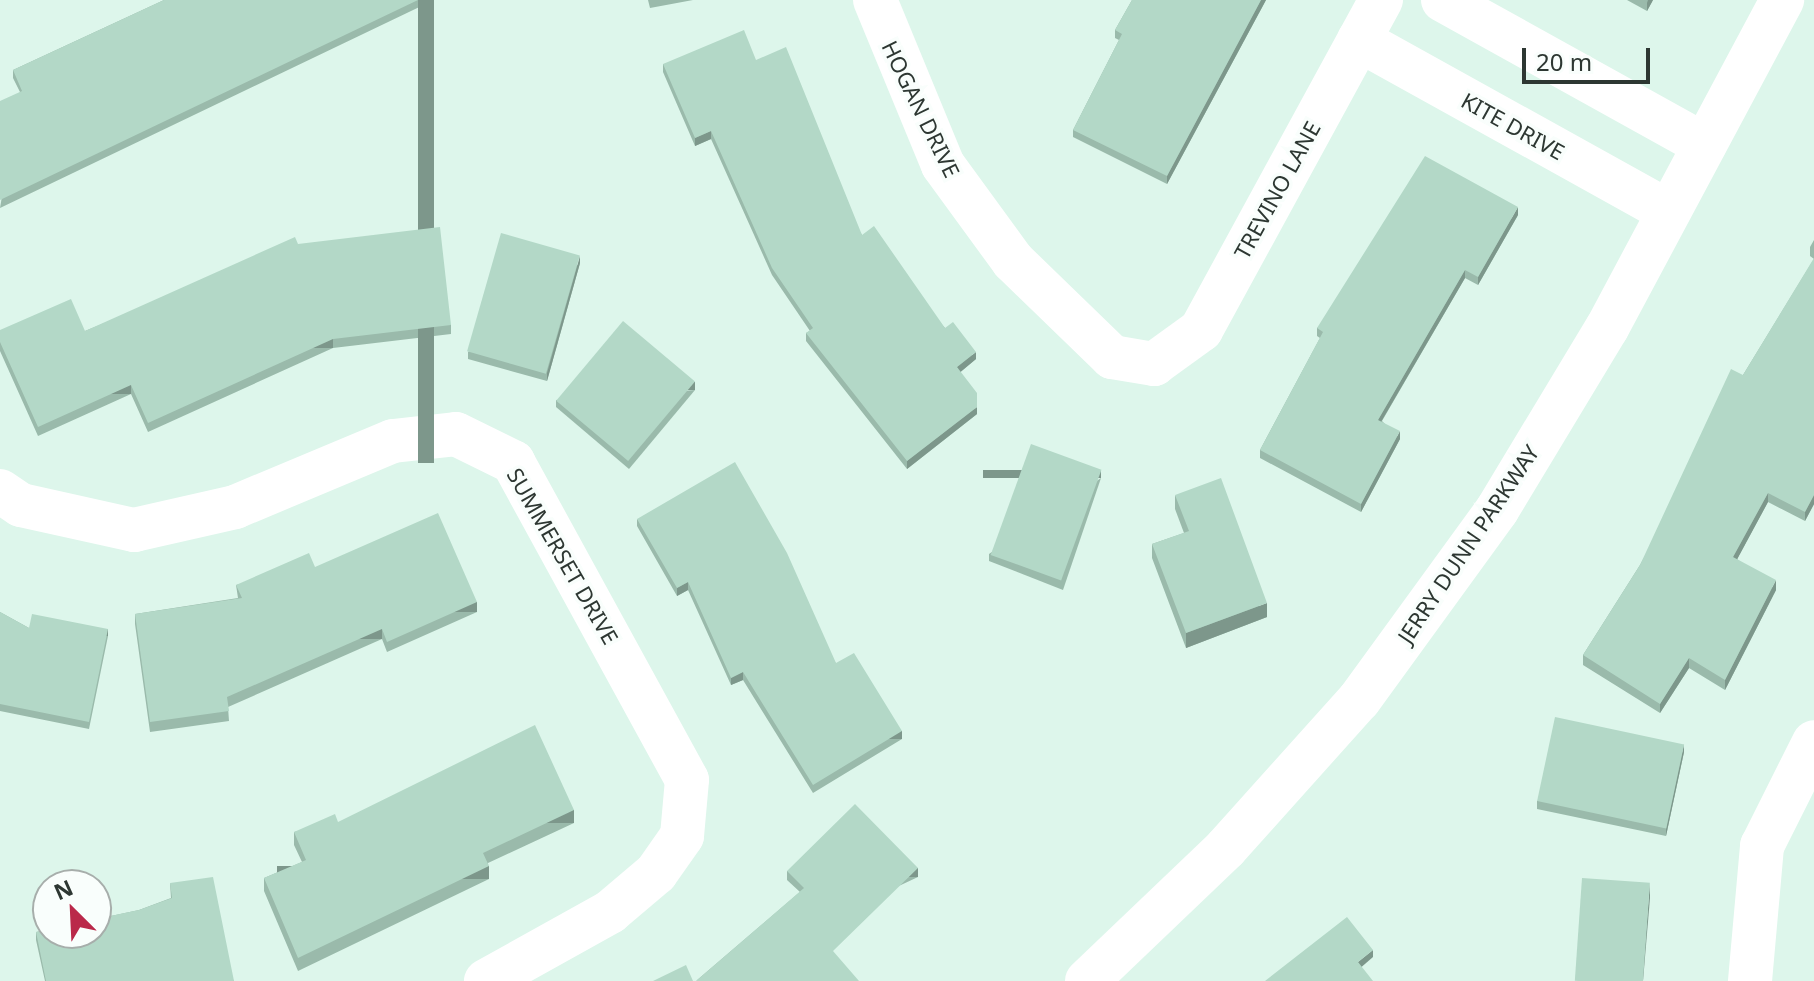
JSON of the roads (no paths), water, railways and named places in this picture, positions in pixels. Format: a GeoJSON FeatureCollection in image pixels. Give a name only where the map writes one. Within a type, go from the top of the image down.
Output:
{"type":"FeatureCollection","features":[{"type":"Feature","properties":{"kind":"street","name":"HOGAN DRIVE"},"geometry":{"type":"LineString","coordinates":[[875,0],[943,165],[1013,261],[1112,357],[1154,364]]}},
{"type":"Feature","properties":{"kind":"street","name":"TREVINO LANE"},"geometry":{"type":"LineString","coordinates":[[1154,364],[1201,330],[1381,0]]}},
{"type":"Feature","properties":{"kind":"street"},"geometry":{"type":"LineString","coordinates":[[1443,0],[1705,145]]}},
{"type":"Feature","properties":{"kind":"street","name":"JERRY DUNN PARKWAY"},"geometry":{"type":"LineString","coordinates":[[1087,981],[1226,848],[1359,700],[1497,510],[1705,145],[1782,0]]}},
{"type":"Feature","properties":{"kind":"street","name":"KITE DRIVE"},"geometry":{"type":"LineString","coordinates":[[1359,40],[1668,211]]}},
{"type":"Feature","properties":{"kind":"street","name":"SUMMERSET DRIVE"},"geometry":{"type":"LineString","coordinates":[[0,491],[21,505],[134,530],[235,507],[393,441],[456,434],[513,462],[687,780],[682,836],[656,873],[610,912],[486,981]]}},
{"type":"Feature","properties":{"kind":"street"},"geometry":{"type":"LineString","coordinates":[[1750,981],[1762,846],[1814,742]]}}]}
